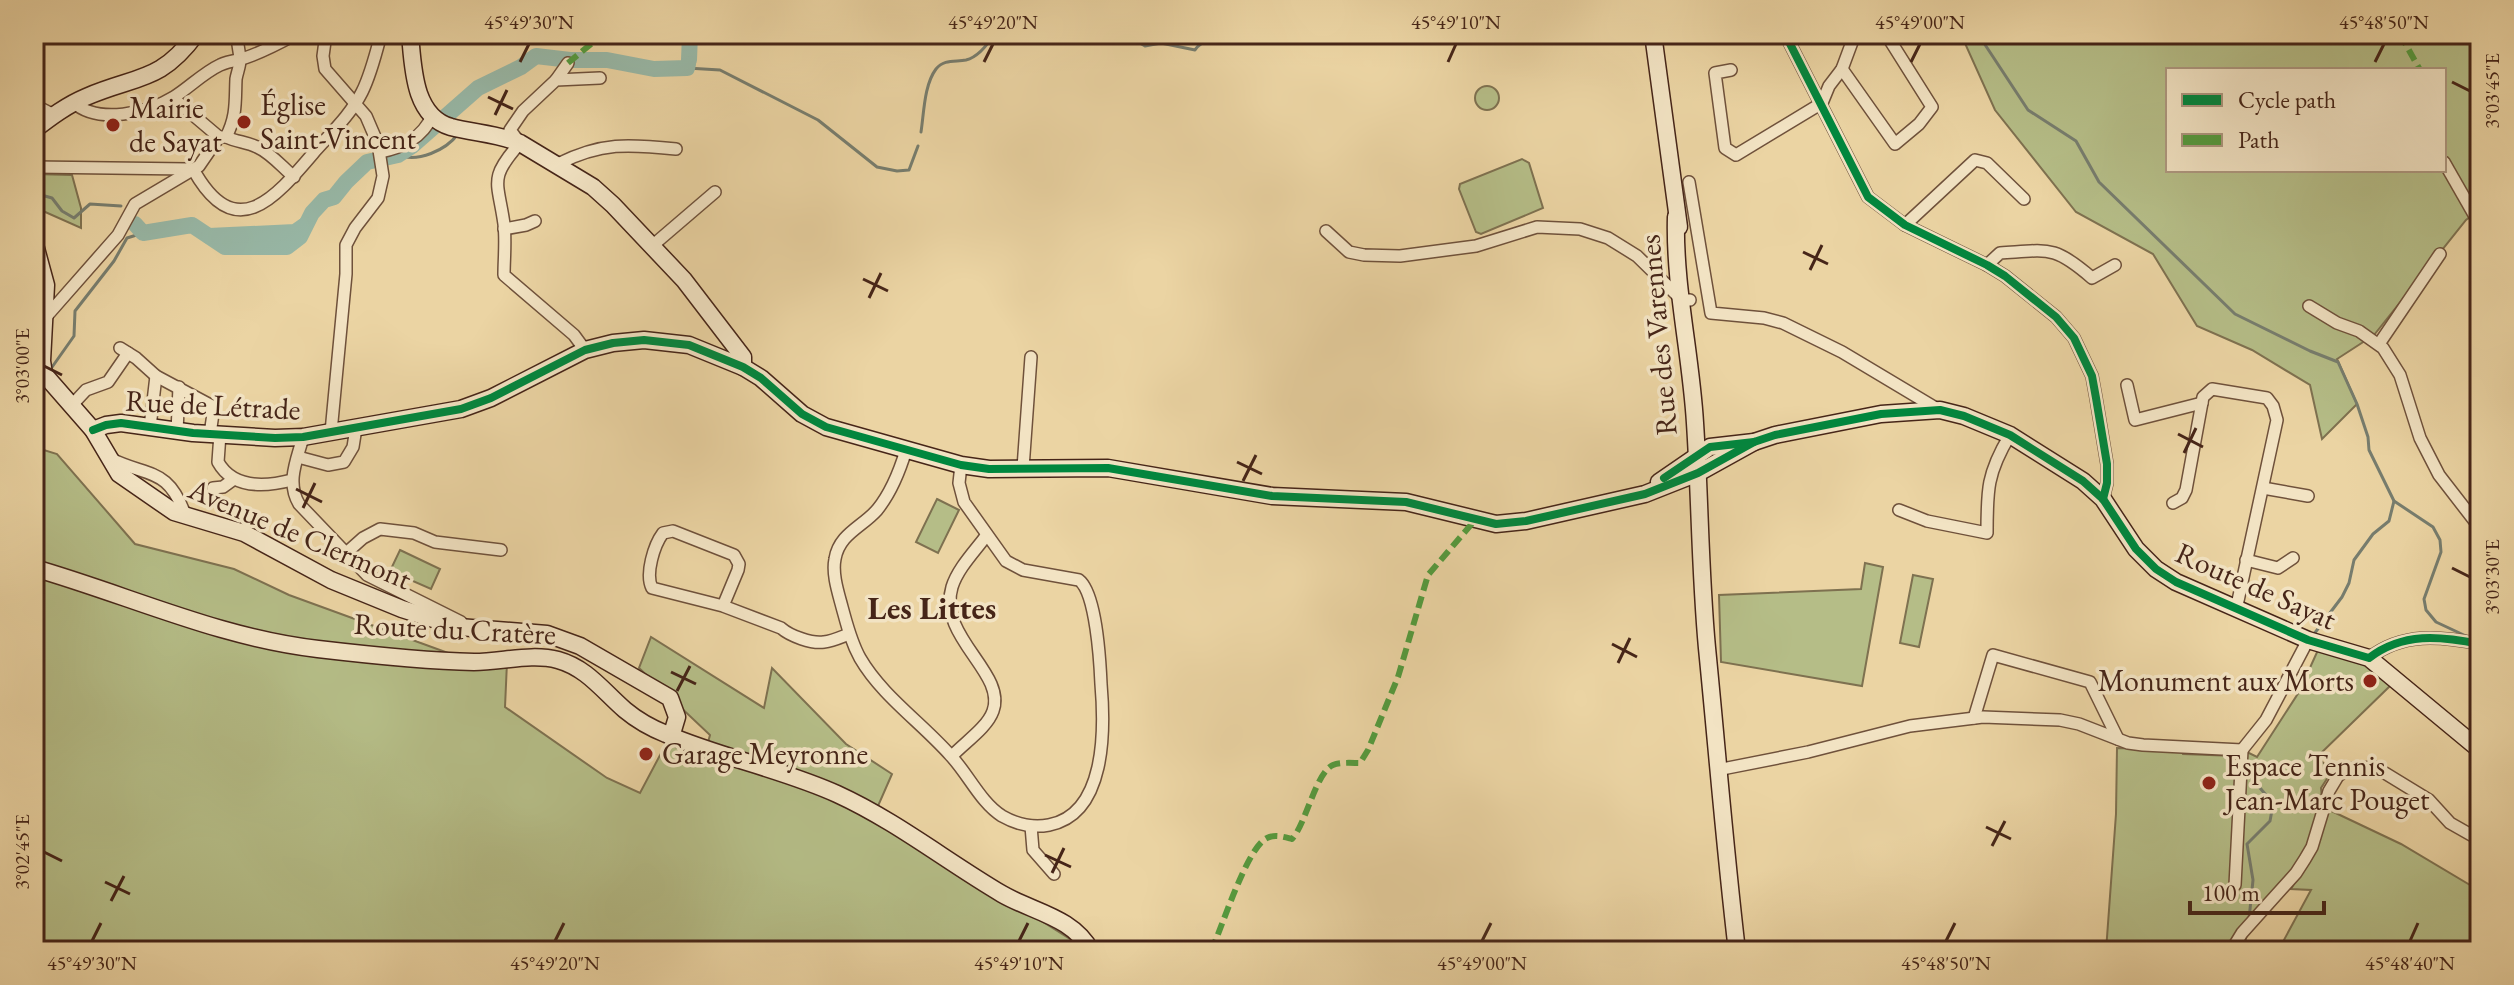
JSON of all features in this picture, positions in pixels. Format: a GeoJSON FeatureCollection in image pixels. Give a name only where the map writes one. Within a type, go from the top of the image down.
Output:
{"type":"FeatureCollection","features":[{"type":"Feature","properties":{"kind":"street"},"geometry":{"type":"LineString","coordinates":[[34,130],[73,102],[157,73],[179,56],[196,34]]}},
{"type":"Feature","properties":{"kind":"street"},"geometry":{"type":"LineString","coordinates":[[42,309],[118,235],[135,204],[199,166],[223,137],[236,114],[236,78],[240,59],[236,48],[238,34]]}},
{"type":"Feature","properties":{"kind":"street"},"geometry":{"type":"LineString","coordinates":[[73,102],[85,111],[116,114],[147,108],[173,98],[218,65],[240,59],[296,34]]}},
{"type":"Feature","properties":{"kind":"street"},"geometry":{"type":"LineString","coordinates":[[326,34],[325,69],[330,78],[356,102],[373,132],[381,157],[382,186],[378,198],[346,245],[344,303],[331,432]]}},
{"type":"Feature","properties":{"kind":"street"},"geometry":{"type":"LineString","coordinates":[[193,169],[213,199],[228,208],[239,211],[262,203],[294,177],[356,102],[365,86],[381,34]]}},
{"type":"Feature","properties":{"kind":"street"},"geometry":{"type":"LineString","coordinates":[[410,34],[414,78],[420,99],[438,119],[493,135],[515,136],[593,187],[698,296],[743,357],[743,367]]}},
{"type":"Feature","properties":{"kind":"street","name":"Rue des Varennes"},"geometry":{"type":"LineString","coordinates":[[1653,34],[1676,217],[1675,241],[1686,300],[1706,528],[1714,580],[1713,688],[1717,770],[1737,951]]}},
{"type":"Feature","properties":{"kind":"street"},"geometry":{"type":"LineString","coordinates":[[1785,34],[1868,197],[1905,225],[1987,265],[2056,317],[2074,338],[2092,376],[2104,448],[2107,483],[2097,493]]}},
{"type":"Feature","properties":{"kind":"street"},"geometry":{"type":"LineString","coordinates":[[1731,70],[1715,73],[1725,148],[1736,155],[1822,103],[1829,86],[1842,69],[1855,34]]}},
{"type":"Feature","properties":{"kind":"street"},"geometry":{"type":"LineString","coordinates":[[1842,69],[1895,144],[1919,124],[1932,107],[1886,34]]}},
{"type":"Feature","properties":{"kind":"street"},"geometry":{"type":"LineString","coordinates":[[568,63],[556,80],[523,111],[506,159],[496,176],[504,229],[504,275],[574,335],[585,350]]}},
{"type":"Feature","properties":{"kind":"street"},"geometry":{"type":"LineString","coordinates":[[556,80],[600,78]]}},
{"type":"Feature","properties":{"kind":"street"},"geometry":{"type":"LineString","coordinates":[[173,98],[223,137],[241,145],[253,144],[265,151],[294,177]]}},
{"type":"Feature","properties":{"kind":"street"},"geometry":{"type":"LineString","coordinates":[[34,105],[54,115]]}},
{"type":"Feature","properties":{"kind":"street"},"geometry":{"type":"LineString","coordinates":[[381,157],[408,143],[438,119]]}},
{"type":"Feature","properties":{"kind":"street"},"geometry":{"type":"LineString","coordinates":[[558,164],[593,149],[615,144],[676,149]]}},
{"type":"Feature","properties":{"kind":"street"},"geometry":{"type":"LineString","coordinates":[[1905,225],[1975,160],[1987,163],[2024,199]]}},
{"type":"Feature","properties":{"kind":"street"},"geometry":{"type":"LineString","coordinates":[[2446,166],[2480,225]]}},
{"type":"Feature","properties":{"kind":"street"},"geometry":{"type":"LineString","coordinates":[[34,167],[193,169]]}},
{"type":"Feature","properties":{"kind":"street"},"geometry":{"type":"LineString","coordinates":[[1689,182],[1711,313],[1783,323],[1821,340],[1940,410]]}},
{"type":"Feature","properties":{"kind":"street"},"geometry":{"type":"LineString","coordinates":[[652,246],[715,192]]}},
{"type":"Feature","properties":{"kind":"street"},"geometry":{"type":"LineString","coordinates":[[504,229],[535,221]]}},
{"type":"Feature","properties":{"kind":"street"},"geometry":{"type":"LineString","coordinates":[[1326,231],[1349,252],[1400,256],[1476,246],[1537,227],[1580,229],[1608,238],[1637,256],[1686,300]]}},
{"type":"Feature","properties":{"kind":"street","name":"Avenue de Clermont"},"geometry":{"type":"LineString","coordinates":[[34,241],[44,270],[45,373],[93,430],[119,474],[167,508],[186,517],[244,533],[354,590],[424,616],[468,628],[547,634],[580,646],[670,698],[677,717],[671,737]]}},
{"type":"Feature","properties":{"kind":"street"},"geometry":{"type":"LineString","coordinates":[[1987,265],[2000,253],[2052,250],[2072,261],[2092,278],[2115,265]]}},
{"type":"Feature","properties":{"kind":"street"},"geometry":{"type":"LineString","coordinates":[[2379,344],[2440,254]]}},
{"type":"Feature","properties":{"kind":"street"},"geometry":{"type":"LineString","coordinates":[[2309,306],[2379,344],[2397,369],[2420,438],[2439,475],[2480,528]]}},
{"type":"Feature","properties":{"kind":"street","name":"Rue de Létrade"},"geometry":{"type":"LineString","coordinates":[[93,430],[114,423],[177,432],[303,437],[474,405],[585,350],[623,341],[665,341],[698,349],[743,367]]}},
{"type":"Feature","properties":{"kind":"street"},"geometry":{"type":"LineString","coordinates":[[72,405],[86,390],[108,382],[124,350],[156,376],[214,407],[218,462],[224,472],[234,479],[255,485],[292,480]]}},
{"type":"Feature","properties":{"kind":"street"},"geometry":{"type":"LineString","coordinates":[[1023,468],[1031,357]]}},
{"type":"Feature","properties":{"kind":"street","name":"Route de Sayat"},"geometry":{"type":"LineString","coordinates":[[743,367],[814,422],[961,465],[989,469],[1096,467],[1282,498],[1406,502],[1496,524],[1526,521],[1637,495],[1702,460],[1754,442],[1847,420],[1940,410],[1964,416],[2010,435],[2097,493],[2130,542],[2156,569],[2197,593],[2236,610],[2308,640],[2369,658],[2480,750]]}},
{"type":"Feature","properties":{"kind":"street"},"geometry":{"type":"LineString","coordinates":[[150,427],[156,376]]}},
{"type":"Feature","properties":{"kind":"street"},"geometry":{"type":"LineString","coordinates":[[2127,385],[2135,420],[2202,403]]}},
{"type":"Feature","properties":{"kind":"street"},"geometry":{"type":"LineString","coordinates":[[177,432],[179,387]]}},
{"type":"Feature","properties":{"kind":"street"},"geometry":{"type":"LineString","coordinates":[[1902,387],[1902,412]]}},
{"type":"Feature","properties":{"kind":"street"},"geometry":{"type":"LineString","coordinates":[[2173,503],[2182,498],[2186,490],[2203,397],[2212,389],[2262,395],[2273,406],[2277,420],[2236,610]]}},
{"type":"Feature","properties":{"kind":"street"},"geometry":{"type":"LineString","coordinates":[[298,457],[328,465],[344,462],[353,447],[356,428]]}},
{"type":"Feature","properties":{"kind":"street"},"geometry":{"type":"LineString","coordinates":[[1899,510],[1927,521],[1987,533],[1987,485],[2010,435]]}},
{"type":"Feature","properties":{"kind":"street"},"geometry":{"type":"LineString","coordinates":[[303,437],[292,480],[293,493],[299,504],[367,575],[460,621],[468,628]]}},
{"type":"Feature","properties":{"kind":"street"},"geometry":{"type":"LineString","coordinates":[[906,450],[901,467],[881,504],[845,536],[836,554],[834,571],[849,634],[873,676],[952,756],[995,811],[1010,821],[1031,826],[1056,823],[1085,802],[1096,777],[1102,687],[1090,600],[1086,586],[1079,580],[1015,568],[1006,561],[964,502],[959,483],[961,465]]}},
{"type":"Feature","properties":{"kind":"street"},"geometry":{"type":"LineString","coordinates":[[213,488],[223,487],[234,479]]}},
{"type":"Feature","properties":{"kind":"street"},"geometry":{"type":"LineString","coordinates":[[2263,488],[2308,496]]}},
{"type":"Feature","properties":{"kind":"street"},"geometry":{"type":"LineString","coordinates":[[345,554],[363,538],[380,529],[414,533],[435,542],[501,550]]}},
{"type":"Feature","properties":{"kind":"street"},"geometry":{"type":"LineString","coordinates":[[723,606],[738,570],[739,564],[734,555],[673,531],[663,533],[648,580],[652,588],[723,606],[818,642],[849,634]]}},
{"type":"Feature","properties":{"kind":"street"},"geometry":{"type":"LineString","coordinates":[[952,756],[989,718],[995,703],[991,683],[956,628],[950,609],[955,581],[986,536]]}},
{"type":"Feature","properties":{"kind":"street"},"geometry":{"type":"LineString","coordinates":[[2246,560],[2278,568],[2293,558]]}},
{"type":"Feature","properties":{"kind":"street","name":"Route du Cratère"},"geometry":{"type":"LineString","coordinates":[[34,568],[223,628],[293,645],[463,662],[554,659],[580,669],[627,711],[671,737],[792,776],[846,799],[900,829],[1004,895],[1066,923],[1081,935],[1091,951]]}},
{"type":"Feature","properties":{"kind":"street"},"geometry":{"type":"LineString","coordinates":[[2369,658],[2407,639],[2436,637],[2475,643]]}},
{"type":"Feature","properties":{"kind":"street"},"geometry":{"type":"LineString","coordinates":[[2235,885],[2242,750],[2266,720],[2308,640]]}},
{"type":"Feature","properties":{"kind":"street"},"geometry":{"type":"LineString","coordinates":[[1974,718],[1993,655],[2090,682],[2118,740]]}},
{"type":"Feature","properties":{"kind":"street"},"geometry":{"type":"LineString","coordinates":[[1717,770],[1808,752],[1910,726],[1974,718],[2060,720],[2079,724],[2118,740],[2143,745],[2242,750]]}},
{"type":"Feature","properties":{"kind":"street"},"geometry":{"type":"LineString","coordinates":[[2231,951],[2305,859],[2312,847],[2329,791],[2338,776],[2348,769],[2375,767],[2429,800],[2450,823],[2480,840]]}},
{"type":"Feature","properties":{"kind":"street"},"geometry":{"type":"LineString","coordinates":[[1031,826],[1033,850],[1054,874]]}},
{"type":"Feature","properties":{"kind":"green space"},"geometry":{"type":"Polygon","coordinates":[[[1957,34],[2480,34],[2480,209],[2466,220],[2374,335],[2337,359],[2357,404],[2322,439],[2310,385],[2252,350],[2197,326],[2153,254],[2076,212],[1995,110],[1964,41],[1957,34]]]}},
{"type":"Feature","properties":{"kind":"green space"},"geometry":{"type":"Polygon","coordinates":[[[1487,86],[1496,89],[1499,98],[1496,107],[1487,110],[1478,107],[1475,98],[1478,89],[1487,86]]]}},
{"type":"Feature","properties":{"kind":"green space"},"geometry":{"type":"Polygon","coordinates":[[[1522,159],[1529,163],[1543,208],[1481,234],[1476,232],[1459,189],[1460,184],[1522,159]]]}},
{"type":"Feature","properties":{"kind":"green space"},"geometry":{"type":"Polygon","coordinates":[[[34,174],[72,175],[81,208],[81,228],[34,207],[34,174]]]}},
{"type":"Feature","properties":{"kind":"green space"},"geometry":{"type":"Polygon","coordinates":[[[34,447],[57,454],[135,544],[234,569],[289,595],[470,661],[507,662],[505,707],[607,778],[640,793],[668,740],[704,757],[710,735],[639,668],[651,637],[764,708],[772,668],[846,744],[892,774],[874,815],[1089,951],[34,951],[34,447]]]}},
{"type":"Feature","properties":{"kind":"green space"},"geometry":{"type":"Polygon","coordinates":[[[937,499],[959,510],[938,553],[916,542],[937,499]]]}},
{"type":"Feature","properties":{"kind":"green space"},"geometry":{"type":"Polygon","coordinates":[[[400,550],[440,569],[431,589],[390,571],[400,550]]]}},
{"type":"Feature","properties":{"kind":"green space"},"geometry":{"type":"Polygon","coordinates":[[[1865,563],[1883,567],[1862,686],[1721,662],[1719,595],[1861,589],[1865,563]]]}},
{"type":"Feature","properties":{"kind":"green space"},"geometry":{"type":"Polygon","coordinates":[[[1913,575],[1933,579],[1919,647],[1900,643],[1913,575]]]}},
{"type":"Feature","properties":{"kind":"green space"},"geometry":{"type":"Polygon","coordinates":[[[2318,650],[2364,663],[2392,684],[2317,757],[2332,771],[2321,788],[2314,829],[2276,895],[2233,951],[2106,951],[2116,814],[2117,748],[2182,750],[2183,754],[2235,756],[2235,752],[2247,752],[2257,757],[2299,692],[2318,650]]]}},
{"type":"Feature","properties":{"kind":"green space"},"geometry":{"type":"Polygon","coordinates":[[[2323,807],[2401,844],[2480,891],[2480,951],[2278,951],[2311,890],[2291,889],[2311,855],[2323,807]]]}},
{"type":"Feature","properties":{"kind":"waterway"},"geometry":{"type":"LineString","coordinates":[[689,60],[690,34]]}},
{"type":"Feature","properties":{"kind":"waterway"},"geometry":{"type":"LineString","coordinates":[[921,132],[927,91],[936,69],[946,62],[975,56],[994,34]]}},
{"type":"Feature","properties":{"kind":"waterway"},"geometry":{"type":"LineString","coordinates":[[1135,34],[1138,42],[1145,46],[1161,43],[1195,50],[1207,41],[1232,43],[1237,34]]}},
{"type":"Feature","properties":{"kind":"waterway"},"geometry":{"type":"LineString","coordinates":[[1978,34],[2028,110],[2076,141],[2099,182],[2235,314],[2338,362],[2357,404],[2369,450],[2394,501],[2433,527],[2440,540],[2441,552],[2424,599],[2426,610],[2436,622],[2466,636]]}},
{"type":"Feature","properties":{"kind":"waterway"},"geometry":{"type":"LineString","coordinates":[[135,224],[143,233],[192,225],[225,247],[287,247],[300,237],[312,213],[324,200],[334,197],[367,162],[398,155],[478,88],[536,56],[607,60],[654,69],[687,68],[688,64]]}},
{"type":"Feature","properties":{"kind":"waterway"},"geometry":{"type":"LineString","coordinates":[[687,68],[720,70],[818,120],[877,167],[909,170],[918,146]]}},
{"type":"Feature","properties":{"kind":"waterway"},"geometry":{"type":"LineString","coordinates":[[398,155],[414,157],[431,154],[458,134]]}},
{"type":"Feature","properties":{"kind":"waterway"},"geometry":{"type":"LineString","coordinates":[[34,193],[52,198],[62,211],[74,218],[90,204],[121,206]]}},
{"type":"Feature","properties":{"kind":"waterway"},"geometry":{"type":"LineString","coordinates":[[209,236],[295,232],[305,225]]}},
{"type":"Feature","properties":{"kind":"waterway"},"geometry":{"type":"LineString","coordinates":[[50,370],[74,336],[75,311],[114,261],[127,238],[143,233]]}},
{"type":"Feature","properties":{"kind":"waterway"},"geometry":{"type":"LineString","coordinates":[[34,388],[42,379]]}},
{"type":"Feature","properties":{"kind":"waterway"},"geometry":{"type":"LineString","coordinates":[[2314,634],[2342,597],[2354,560],[2373,534],[2389,521],[2394,501]]}},
{"type":"Feature","properties":{"kind":"waterway"},"geometry":{"type":"LineString","coordinates":[[2475,648],[2480,664]]}},
{"type":"Feature","properties":{"kind":"waterway"},"geometry":{"type":"LineString","coordinates":[[2248,761],[2249,775],[2266,795],[2272,810],[2270,821],[2247,844],[2253,880],[2249,919]]}},
{"type":"Feature","properties":{"kind":"waterway"},"geometry":{"type":"LineString","coordinates":[[2242,951],[2246,936]]}},
{"type":"Feature","properties":{"kind":"marked path"},"geometry":{"type":"LineString","coordinates":[[568,63],[603,34]]}},
{"type":"Feature","properties":{"kind":"marked path"},"geometry":{"type":"LineString","coordinates":[[2400,34],[2419,68]]}},
{"type":"Feature","properties":{"kind":"marked path"},"geometry":{"type":"LineString","coordinates":[[1211,951],[1243,872],[1259,844],[1273,836],[1292,839],[1321,777],[1333,765],[1360,763],[1368,750],[1398,677],[1428,575],[1475,520]]}},
{"type":"Feature","properties":{"kind":"cycle path"},"geometry":{"type":"LineString","coordinates":[[1785,34],[1868,197],[1905,225],[2005,276],[2056,317],[2074,338],[2092,376],[2096,398],[2107,464],[2103,499]]}},
{"type":"Feature","properties":{"kind":"cycle path"},"geometry":{"type":"LineString","coordinates":[[93,430],[121,423],[193,433],[303,437],[461,409],[491,398],[585,350],[644,340],[689,345],[743,367],[761,378],[802,414],[826,427],[961,465],[989,469],[1108,468],[1272,496],[1406,502],[1496,524],[1526,521],[1645,494],[1698,473],[1754,442]]}},
{"type":"Feature","properties":{"kind":"cycle path"},"geometry":{"type":"LineString","coordinates":[[1664,478],[1710,447],[1754,442],[1881,414],[1940,410],[1964,416],[2010,435],[2083,481],[2103,499],[2136,549],[2156,569],[2176,582],[2308,640],[2369,658],[2395,644],[2422,638],[2480,644]]}},
{"type":"Feature","properties":{"kind":"place","name":"Église Saint-Vincent"},"geometry":{"type":"Point","coordinates":[244,122]}},
{"type":"Feature","properties":{"kind":"place","name":"Mairie de Sayat"},"geometry":{"type":"Point","coordinates":[113,125]}},
{"type":"Feature","properties":{"kind":"place","name":"Monument aux Morts"},"geometry":{"type":"Point","coordinates":[2370,681]}},
{"type":"Feature","properties":{"kind":"place","name":"Garage Meyronne"},"geometry":{"type":"Point","coordinates":[646,754]}},
{"type":"Feature","properties":{"kind":"place","name":"Espace Tennis Jean-Marc Pouget"},"geometry":{"type":"Point","coordinates":[2209,783]}},
{"type":"Feature","properties":{"kind":"district","name":"Les Littes"},"geometry":{"type":"Point","coordinates":[932,608]}}]}
